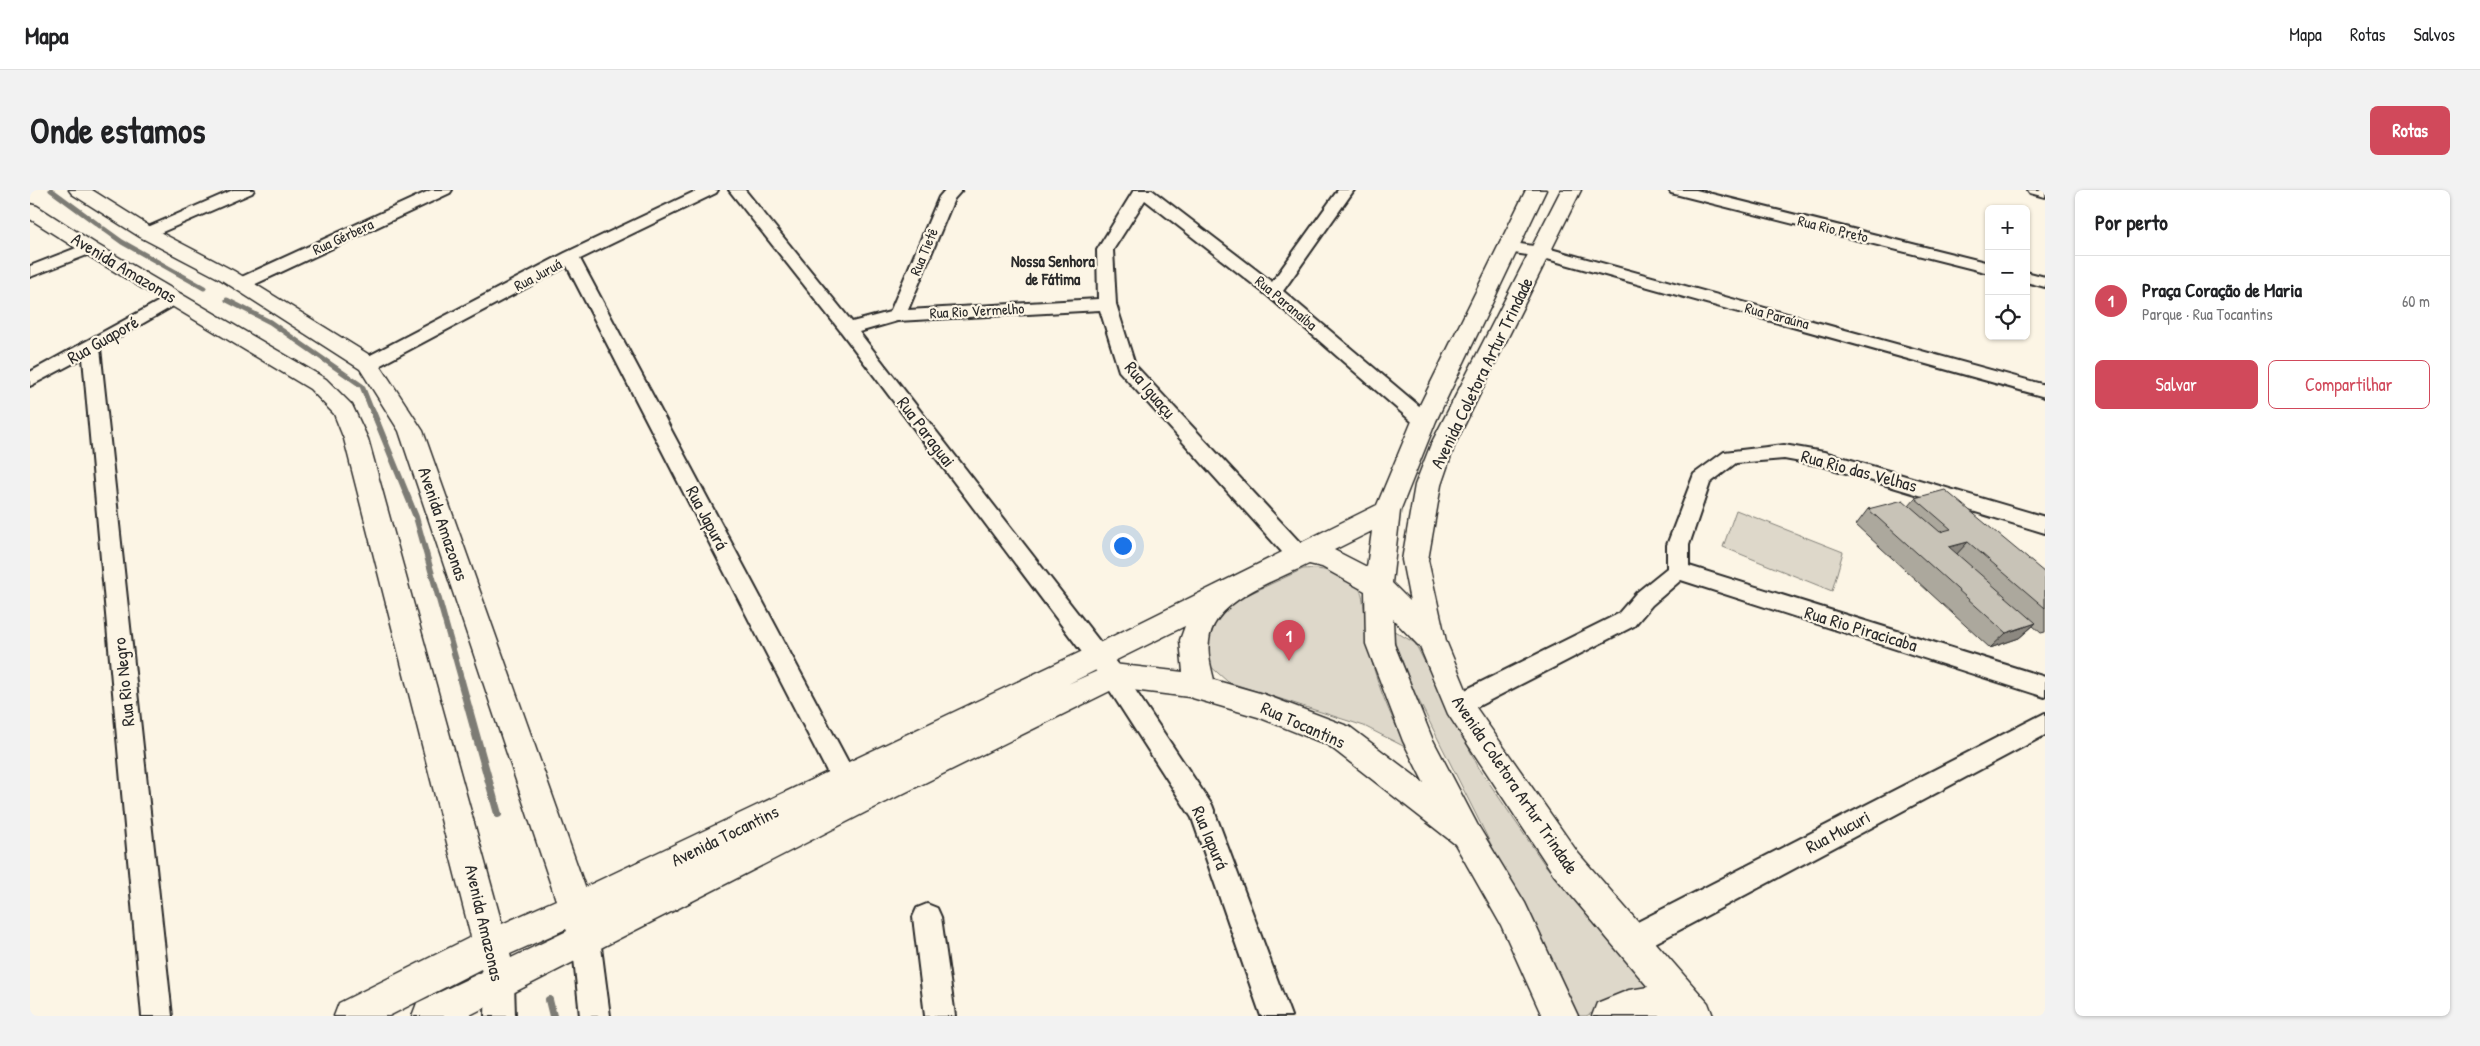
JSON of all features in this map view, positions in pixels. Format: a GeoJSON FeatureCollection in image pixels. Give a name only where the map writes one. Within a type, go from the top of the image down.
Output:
{"type":"FeatureCollection","features":[{"type":"Feature","properties":{"kind":"street","name":"Avenida Amazonas"},"geometry":{"type":"LineString","coordinates":[[79,190],[147,233],[242,284],[368,364],[411,431],[586,939],[595,1016]]}},
{"type":"Feature","properties":{"kind":"street"},"geometry":{"type":"LineString","coordinates":[[147,233],[246,190]]}},
{"type":"Feature","properties":{"kind":"street","name":"Rua Gérbera"},"geometry":{"type":"LineString","coordinates":[[242,284],[444,190]]}},
{"type":"Feature","properties":{"kind":"street","name":"Rua Juruá"},"geometry":{"type":"LineString","coordinates":[[368,364],[571,257],[710,190]]}},
{"type":"Feature","properties":{"kind":"street","name":"Rua Paraguai"},"geometry":{"type":"LineString","coordinates":[[737,190],[848,329],[1105,667]]}},
{"type":"Feature","properties":{"kind":"street","name":"Rua Paranaíba"},"geometry":{"type":"LineString","coordinates":[[1143,190],[1274,292],[1424,421]]}},
{"type":"Feature","properties":{"kind":"street","name":"Rua Iguaçu"},"geometry":{"type":"LineString","coordinates":[[1143,190],[1105,250],[1107,304],[1126,367],[1303,555]]}},
{"type":"Feature","properties":{"kind":"street"},"geometry":{"type":"LineString","coordinates":[[1274,292],[1346,190]]}},
{"type":"Feature","properties":{"kind":"street","name":"Avenida Coletora Artur Trindade"},"geometry":{"type":"LineString","coordinates":[[1536,190],[1424,421],[1387,510],[1378,586],[1380,644],[1418,741],[1466,834],[1513,914],[1560,1016]]}},
{"type":"Feature","properties":{"kind":"street","name":"Avenida Coletora Artur Trindade"},"geometry":{"type":"LineString","coordinates":[[1571,190],[1444,444],[1428,485],[1415,560],[1432,641],[1458,705],[1566,864],[1692,1013]]}},
{"type":"Feature","properties":{"kind":"street","name":"Rua Rio Preto"},"geometry":{"type":"LineString","coordinates":[[1677,190],[1985,267]]}},
{"type":"Feature","properties":{"kind":"street"},"geometry":{"type":"LineString","coordinates":[[2036,190],[2045,192]]}},
{"type":"Feature","properties":{"kind":"street","name":"Rua Tietê"},"geometry":{"type":"LineString","coordinates":[[897,316],[947,192]]}},
{"type":"Feature","properties":{"kind":"street","name":"Avenida Amazonas"},"geometry":{"type":"LineString","coordinates":[[30,210],[89,248],[318,384],[344,411],[356,439],[492,945],[500,983],[500,1016]]}},
{"type":"Feature","properties":{"kind":"street","name":"Rua Paraúna"},"geometry":{"type":"LineString","coordinates":[[1508,247],[1541,252],[2045,391]]}},
{"type":"Feature","properties":{"kind":"street"},"geometry":{"type":"LineString","coordinates":[[30,272],[89,248]]}},
{"type":"Feature","properties":{"kind":"street","name":"Rua Japurá"},"geometry":{"type":"LineString","coordinates":[[571,257],[844,779]]}},
{"type":"Feature","properties":{"kind":"street"},"geometry":{"type":"LineString","coordinates":[[2030,278],[2045,282]]}},
{"type":"Feature","properties":{"kind":"street","name":"Rua Guaporé"},"geometry":{"type":"LineString","coordinates":[[30,380],[91,347],[174,298]]}},
{"type":"Feature","properties":{"kind":"street","name":"Rua Rio Vermelho"},"geometry":{"type":"LineString","coordinates":[[848,329],[897,316],[1107,304]]}},
{"type":"Feature","properties":{"kind":"street","name":"Rua Rio Negro"},"geometry":{"type":"LineString","coordinates":[[91,347],[157,1016]]}},
{"type":"Feature","properties":{"kind":"street","name":"Rua Rio das Velhas"},"geometry":{"type":"LineString","coordinates":[[1678,571],[1678,545],[1702,479],[1731,457],[1784,452],[1824,459],[2045,526]]}},
{"type":"Feature","properties":{"kind":"street"},"geometry":{"type":"LineString","coordinates":[[1105,667],[1221,596],[1387,510]]}},
{"type":"Feature","properties":{"kind":"street"},"geometry":{"type":"LineString","coordinates":[[1303,555],[1330,558],[1378,586],[1432,641]]}},
{"type":"Feature","properties":{"kind":"street"},"geometry":{"type":"LineString","coordinates":[[1458,705],[1626,620],[1644,600],[1678,571]]}},
{"type":"Feature","properties":{"kind":"street","name":"Rua Rio Piracicaba"},"geometry":{"type":"LineString","coordinates":[[1678,571],[2045,687]]}},
{"type":"Feature","properties":{"kind":"street"},"geometry":{"type":"LineString","coordinates":[[1201,688],[1193,641],[1197,625],[1221,596]]}},
{"type":"Feature","properties":{"kind":"street","name":"Avenida Tocantins"},"geometry":{"type":"LineString","coordinates":[[352,1016],[492,945],[576,908],[844,779],[1105,667]]}},
{"type":"Feature","properties":{"kind":"street","name":"Avenida Tocantins"},"geometry":{"type":"LineString","coordinates":[[430,1016],[500,983],[855,802],[1105,667]]}},
{"type":"Feature","properties":{"kind":"street","name":"Rua Tocantins"},"geometry":{"type":"LineString","coordinates":[[1105,667],[1189,685],[1263,706],[1339,736],[1466,834]]}},
{"type":"Feature","properties":{"kind":"street","name":"Rua Iapurá"},"geometry":{"type":"LineString","coordinates":[[1105,667],[1203,814],[1276,1016]]}},
{"type":"Feature","properties":{"kind":"street","name":"Rua Mucuri"},"geometry":{"type":"LineString","coordinates":[[1630,941],[2045,725]]}},
{"type":"Feature","properties":{"kind":"street"},"geometry":{"type":"LineString","coordinates":[[927,918],[940,1016]]}},
{"type":"Feature","properties":{"kind":"street"},"geometry":{"type":"LineString","coordinates":[[1610,1016],[1623,1008],[1663,1003],[1692,1013]]}},
{"type":"Feature","properties":{"kind":"shaded area"},"geometry":{"type":"Polygon","coordinates":[[[1736,510],[1843,552],[1832,591],[1723,547],[1736,510]]]}},
{"type":"Feature","properties":{"kind":"shaded area"},"geometry":{"type":"Polygon","coordinates":[[[1303,569],[1318,569],[1343,576],[1357,586],[1361,592],[1368,645],[1375,672],[1389,710],[1407,748],[1364,726],[1228,682],[1208,664],[1204,642],[1223,609],[1232,602],[1303,569]]]}},
{"type":"Feature","properties":{"kind":"shaded area"},"geometry":{"type":"Polygon","coordinates":[[[1389,628],[1415,643],[1479,768],[1545,865],[1651,985],[1586,1016],[1577,1016],[1414,691],[1389,628]]]}},
{"type":"Feature","properties":{"kind":"building"},"geometry":{"type":"Polygon","coordinates":[[[1945,490],[2045,573],[2045,608],[1968,542],[1949,547],[2036,623],[2006,633],[1868,509],[1903,500],[1940,532],[1951,529],[1915,498],[1945,490]]]}},
{"type":"Feature","properties":{"kind":"waterway"},"geometry":{"type":"LineString","coordinates":[[51,190],[100,226]]}},
{"type":"Feature","properties":{"kind":"waterway"},"geometry":{"type":"LineString","coordinates":[[104,229],[122,242],[204,288]]}},
{"type":"Feature","properties":{"kind":"waterway"},"geometry":{"type":"LineString","coordinates":[[227,300],[270,322],[362,386],[372,411]]}},
{"type":"Feature","properties":{"kind":"waterway"},"geometry":{"type":"LineString","coordinates":[[372,409],[416,517],[462,682]]}},
{"type":"Feature","properties":{"kind":"waterway"},"geometry":{"type":"LineString","coordinates":[[461,681],[498,814]]}},
{"type":"Feature","properties":{"kind":"waterway"},"geometry":{"type":"LineString","coordinates":[[549,1000],[553,1016]]}},
{"type":"Feature","properties":{"kind":"place","name":"Praça Coração de Maria"},"geometry":{"type":"Point","coordinates":[1289,661]}},
{"type":"Feature","properties":{"kind":"district","name":"Nossa Senhora de Fátima"},"geometry":{"type":"Point","coordinates":[1053,270]}}]}
